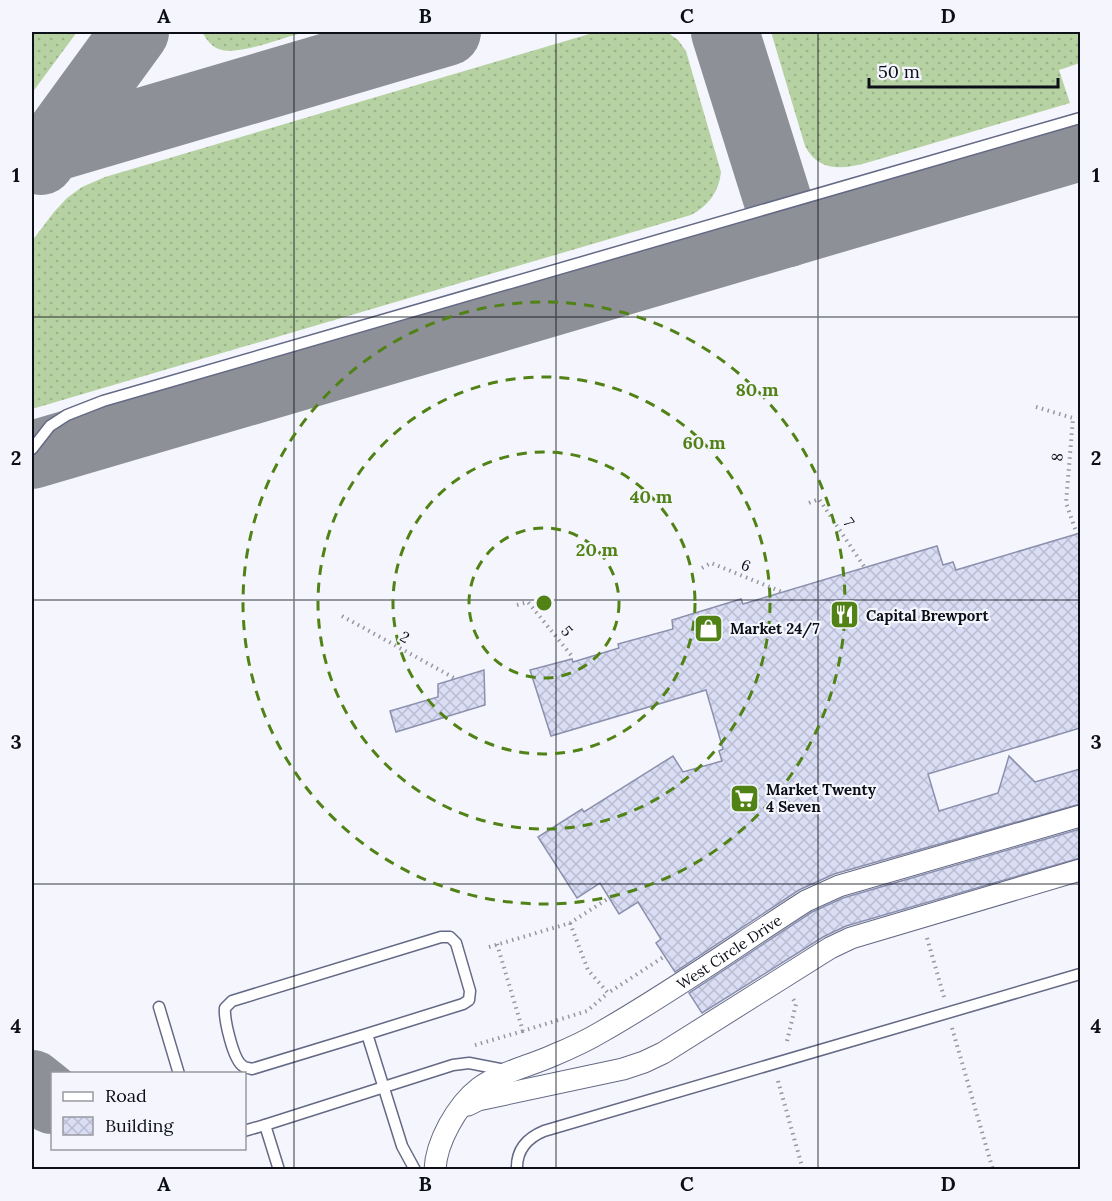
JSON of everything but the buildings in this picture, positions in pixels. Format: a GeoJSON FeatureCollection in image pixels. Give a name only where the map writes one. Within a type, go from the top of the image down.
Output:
{"type":"FeatureCollection","features":[{"type":"Feature","properties":{"kind":"street","name":"West Circle Drive"},"geometry":{"type":"LineString","coordinates":[[435,1170],[435,1159],[444,1134],[459,1110],[479,1088],[511,1071],[554,1055],[602,1032],[806,901],[839,886],[1080,816]]}},
{"type":"Feature","properties":{"kind":"street"},"geometry":{"type":"LineString","coordinates":[[459,1110],[478,1100],[623,1069],[644,1062],[663,1053],[830,948],[851,938],[1080,870]]}},
{"type":"Feature","properties":{"kind":"lane"},"geometry":{"type":"LineString","coordinates":[[32,449],[50,426],[67,415],[103,401],[1080,118]]}},
{"type":"Feature","properties":{"kind":"lane"},"geometry":{"type":"LineString","coordinates":[[441,937],[450,937],[456,943],[470,991],[469,1000],[463,1004],[367,1034],[252,1069],[242,1066],[236,1058],[224,1017],[225,1008],[232,1001],[441,937]]}},
{"type":"Feature","properties":{"kind":"lane"},"geometry":{"type":"LineString","coordinates":[[517,1170],[521,1149],[531,1136],[1080,974]]}},
{"type":"Feature","properties":{"kind":"lane"},"geometry":{"type":"LineString","coordinates":[[159,1007],[178,1072]]}},
{"type":"Feature","properties":{"kind":"lane"},"geometry":{"type":"LineString","coordinates":[[367,1034],[402,1146],[415,1170]]}},
{"type":"Feature","properties":{"kind":"lane"},"geometry":{"type":"LineString","coordinates":[[246,1130],[453,1065],[469,1063],[511,1071]]}},
{"type":"Feature","properties":{"kind":"lane"},"geometry":{"type":"LineString","coordinates":[[265,1125],[279,1170]]}},
{"type":"Feature","properties":{"kind":"path","name":"8"},"geometry":{"type":"LineString","coordinates":[[1036,407],[1073,418],[1066,503],[1077,534]]}},
{"type":"Feature","properties":{"kind":"path","name":"7"},"geometry":{"type":"LineString","coordinates":[[809,503],[819,499],[865,568]]}},
{"type":"Feature","properties":{"kind":"path","name":"6"},"geometry":{"type":"LineString","coordinates":[[702,568],[711,563],[782,592]]}},
{"type":"Feature","properties":{"kind":"path","name":"5"},"geometry":{"type":"LineString","coordinates":[[517,605],[528,602],[571,655]]}},
{"type":"Feature","properties":{"kind":"path","name":"2"},"geometry":{"type":"LineString","coordinates":[[342,616],[456,679]]}},
{"type":"Feature","properties":{"kind":"path"},"geometry":{"type":"LineString","coordinates":[[489,947],[570,923],[609,898]]}},
{"type":"Feature","properties":{"kind":"path"},"geometry":{"type":"LineString","coordinates":[[921,917],[993,1170]]}},
{"type":"Feature","properties":{"kind":"path"},"geometry":{"type":"LineString","coordinates":[[570,923],[588,970],[608,993]]}},
{"type":"Feature","properties":{"kind":"path"},"geometry":{"type":"LineString","coordinates":[[497,945],[523,1031],[587,1011],[608,993],[665,956]]}},
{"type":"Feature","properties":{"kind":"path"},"geometry":{"type":"LineString","coordinates":[[782,978],[796,1004],[778,1080],[803,1170]]}},
{"type":"Feature","properties":{"kind":"green space"},"geometry":{"type":"Polygon","coordinates":[[[32,32],[77,32],[32,93],[32,32]]]}},
{"type":"Feature","properties":{"kind":"green space"},"geometry":{"type":"Polygon","coordinates":[[[202,32],[305,32],[251,48],[230,51],[215,47],[202,32]]]}},
{"type":"Feature","properties":{"kind":"green space"},"geometry":{"type":"Polygon","coordinates":[[[596,32],[667,32],[678,40],[686,51],[721,172],[715,192],[697,211],[691,215],[32,409],[32,241],[54,212],[82,187],[105,177],[596,32]]]}},
{"type":"Feature","properties":{"kind":"green space"},"geometry":{"type":"Polygon","coordinates":[[[771,32],[1080,32],[1080,63],[1059,70],[1070,103],[866,163],[848,167],[831,167],[816,160],[805,146],[771,32]]]}},
{"type":"Feature","properties":{"kind":"taxiway"},"geometry":{"type":"LineString","coordinates":[[41,161],[135,32]]}},
{"type":"Feature","properties":{"kind":"taxiway"},"geometry":{"type":"LineString","coordinates":[[32,154],[447,32]]}},
{"type":"Feature","properties":{"kind":"taxiway"},"geometry":{"type":"LineString","coordinates":[[725,32],[788,233]]}},
{"type":"Feature","properties":{"kind":"taxiway"},"geometry":{"type":"LineString","coordinates":[[32,455],[1080,147]]}},
{"type":"Feature","properties":{"kind":"taxiway"},"geometry":{"type":"LineString","coordinates":[[32,1084],[51,1099]]}},
{"type":"Feature","properties":{"kind":"place","name":"Capital Brewport"},"geometry":{"type":"Point","coordinates":[845,615]}},
{"type":"Feature","properties":{"kind":"place","name":"Market 24/7"},"geometry":{"type":"Point","coordinates":[709,628]}},
{"type":"Feature","properties":{"kind":"place","name":"Market Twenty 4 Seven"},"geometry":{"type":"Point","coordinates":[745,798]}}]}
